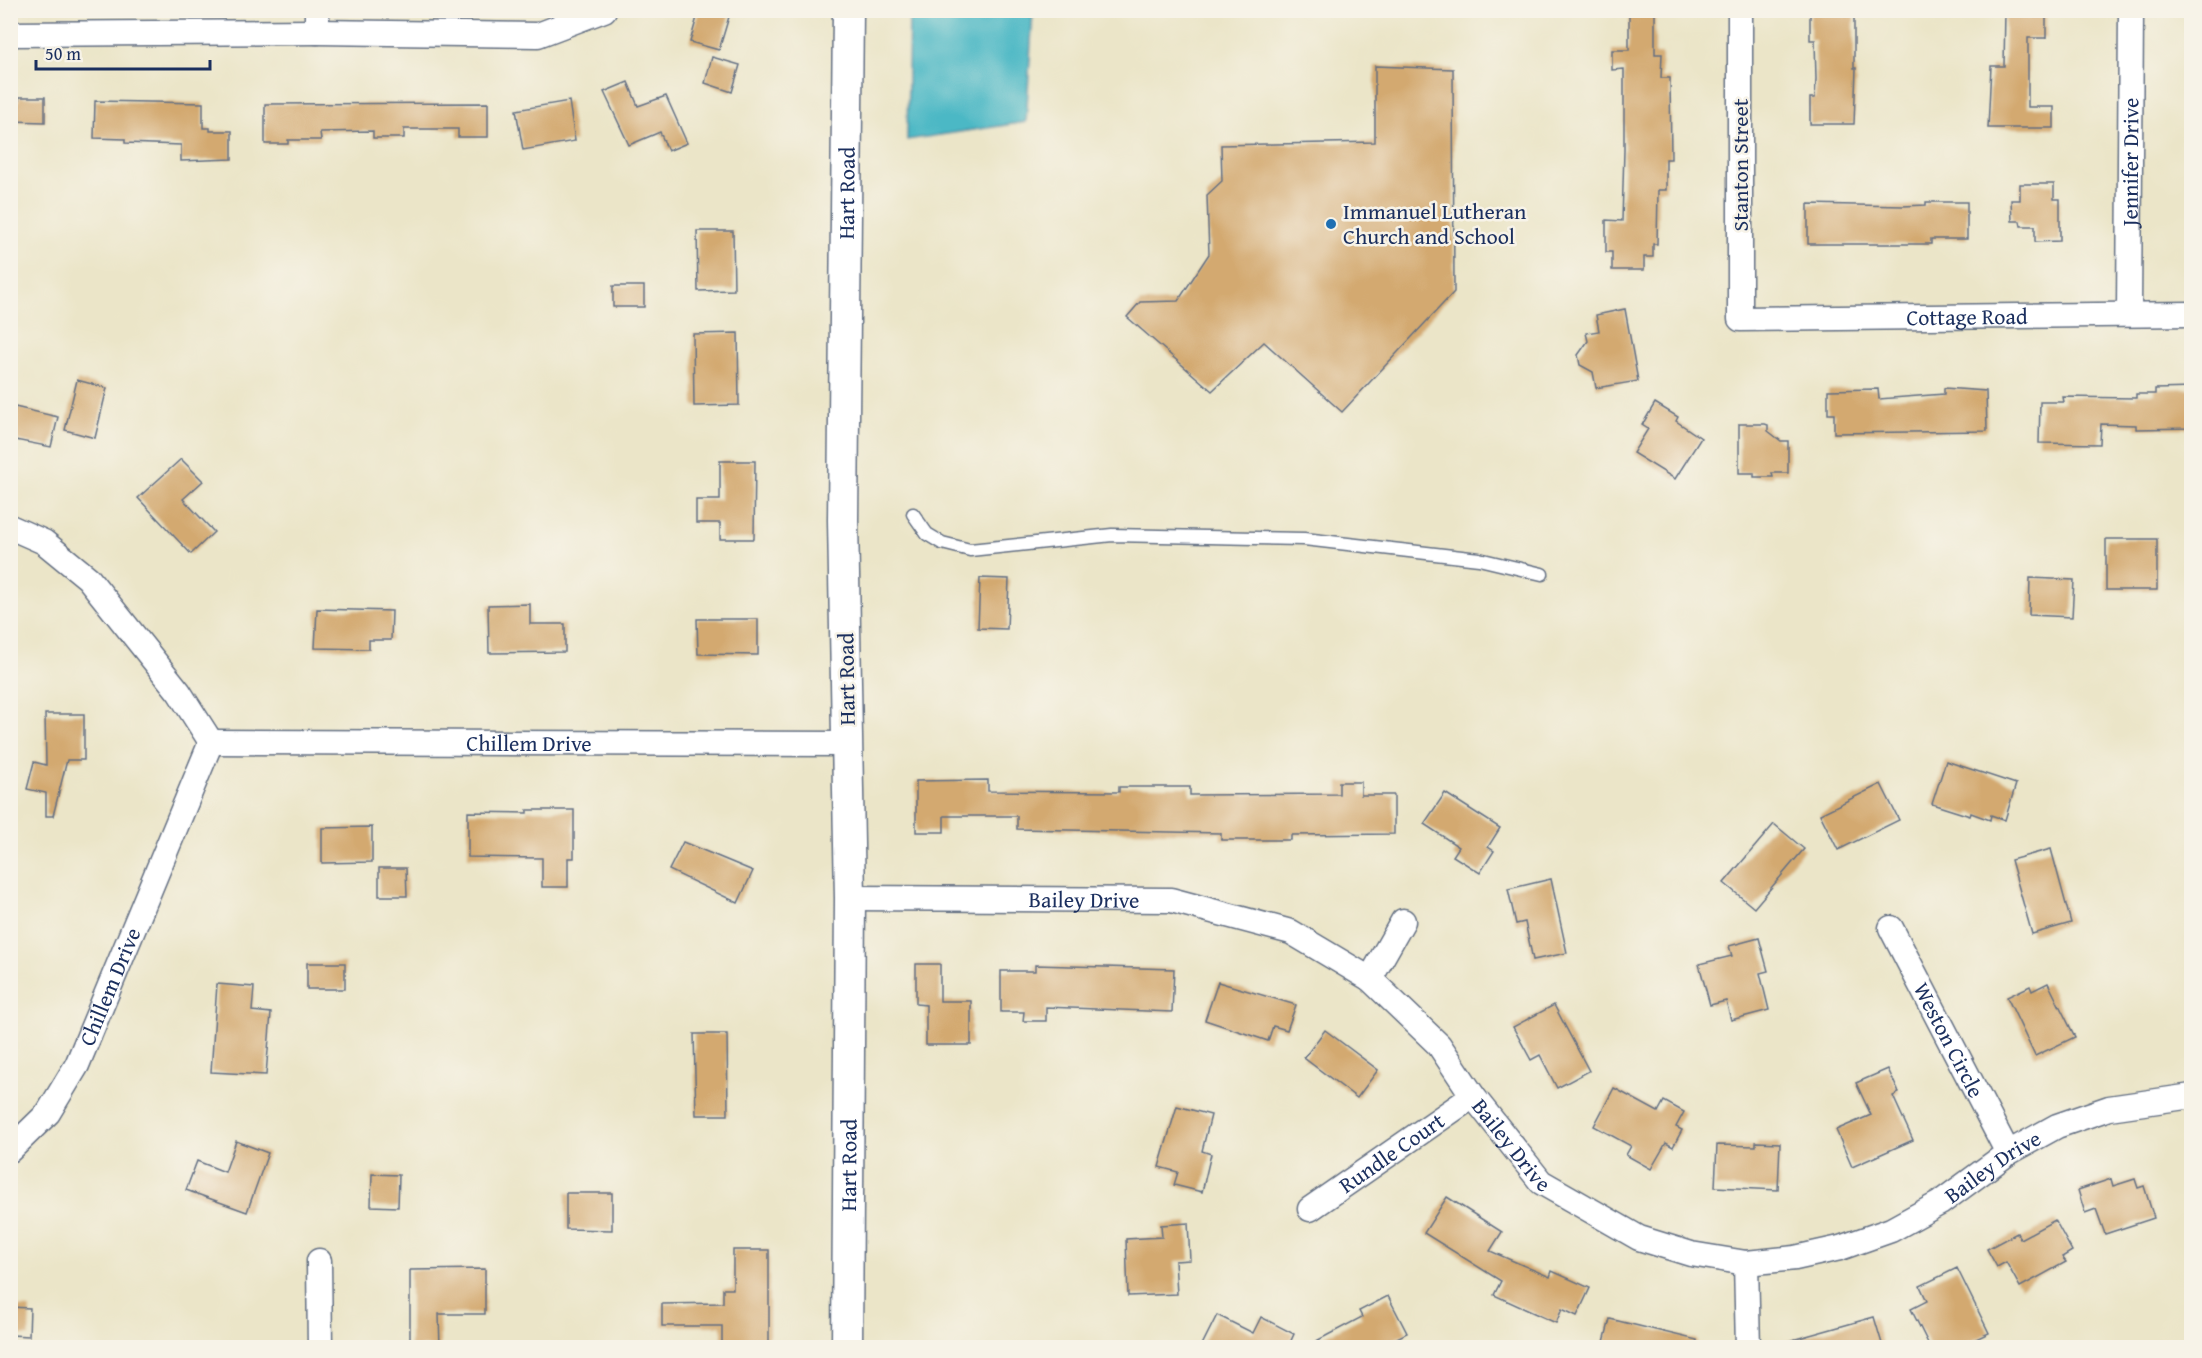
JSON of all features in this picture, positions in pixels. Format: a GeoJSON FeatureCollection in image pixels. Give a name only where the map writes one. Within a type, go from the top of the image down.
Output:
{"type":"FeatureCollection","features":[{"type":"Feature","properties":{"kind":"street"},"geometry":{"type":"LineString","coordinates":[[10,34],[317,21],[538,35],[604,10]]}},
{"type":"Feature","properties":{"kind":"street","name":"Hart Road"},"geometry":{"type":"LineString","coordinates":[[847,1347],[850,898],[843,520],[848,10]]}},
{"type":"Feature","properties":{"kind":"street","name":"Stanton Street"},"geometry":{"type":"LineString","coordinates":[[1740,10],[1740,319]]}},
{"type":"Feature","properties":{"kind":"street","name":"Jennifer Drive"},"geometry":{"type":"LineString","coordinates":[[2129,314],[2131,10]]}},
{"type":"Feature","properties":{"kind":"street","name":"Cottage Road"},"geometry":{"type":"LineString","coordinates":[[1740,319],[2192,314]]}},
{"type":"Feature","properties":{"kind":"street"},"geometry":{"type":"LineString","coordinates":[[10,527],[44,542],[88,578],[179,692],[211,742]]}},
{"type":"Feature","properties":{"kind":"street","name":"Chillem Drive"},"geometry":{"type":"LineString","coordinates":[[10,1150],[48,1113],[77,1065],[211,742],[847,744]]}},
{"type":"Feature","properties":{"kind":"street","name":"Bailey Drive"},"geometry":{"type":"LineString","coordinates":[[850,898],[1171,900],[1291,933],[1370,979],[1439,1045],[1473,1096],[1541,1182],[1639,1238],[1690,1254],[1746,1263],[1795,1258],[1840,1248],[1891,1230],[1940,1203],[2008,1153],[2057,1126],[2109,1108],[2192,1096]]}},
{"type":"Feature","properties":{"kind":"street"},"geometry":{"type":"LineString","coordinates":[[1370,979],[1403,921]]}},
{"type":"Feature","properties":{"kind":"street","name":"Weston Circle"},"geometry":{"type":"LineString","coordinates":[[1891,928],[2008,1153]]}},
{"type":"Feature","properties":{"kind":"street","name":"Rundle Court"},"geometry":{"type":"LineString","coordinates":[[1310,1209],[1473,1096]]}},
{"type":"Feature","properties":{"kind":"street"},"geometry":{"type":"LineString","coordinates":[[319,1261],[320,1347]]}},
{"type":"Feature","properties":{"kind":"street"},"geometry":{"type":"LineString","coordinates":[[1746,1263],[1748,1347]]}},
{"type":"Feature","properties":{"kind":"lane"},"geometry":{"type":"LineString","coordinates":[[913,514],[927,534],[942,543],[970,550],[1112,535],[1304,539],[1479,559],[1542,573]]}},
{"type":"Feature","properties":{"kind":"water"},"geometry":{"type":"Polygon","coordinates":[[[909,11],[1033,11],[1026,122],[907,140],[909,11]]]}},
{"type":"Feature","properties":{"kind":"building"},"geometry":{"type":"Polygon","coordinates":[[[699,10],[731,10],[719,50],[690,42],[699,10]]]}},
{"type":"Feature","properties":{"kind":"building"},"geometry":{"type":"Polygon","coordinates":[[[1629,10],[1655,10],[1655,54],[1662,54],[1661,78],[1670,78],[1671,159],[1666,159],[1666,190],[1658,190],[1657,244],[1653,244],[1653,257],[1644,257],[1644,270],[1612,270],[1612,252],[1606,252],[1606,220],[1622,221],[1624,69],[1612,70],[1612,50],[1629,50],[1629,10]]]}},
{"type":"Feature","properties":{"kind":"building"},"geometry":{"type":"Polygon","coordinates":[[[1816,10],[1852,10],[1854,14],[1854,68],[1856,68],[1854,124],[1810,124],[1810,98],[1815,98],[1816,79],[1815,40],[1810,40],[1810,14],[1816,14],[1816,10]]]}},
{"type":"Feature","properties":{"kind":"building"},"geometry":{"type":"Polygon","coordinates":[[[2005,10],[2046,10],[2046,38],[2028,38],[2028,107],[2054,107],[2054,128],[1988,128],[1991,66],[2004,66],[2005,10]]]}},
{"type":"Feature","properties":{"kind":"building"},"geometry":{"type":"Polygon","coordinates":[[[712,57],[740,65],[732,92],[705,83],[712,57]]]}},
{"type":"Feature","properties":{"kind":"building","name":"Immanuel Lutheran Church and School"},"geometry":{"type":"Polygon","coordinates":[[[1375,66],[1453,69],[1454,292],[1342,412],[1264,342],[1212,391],[1127,317],[1140,302],[1178,301],[1209,254],[1207,195],[1222,181],[1221,145],[1375,142],[1375,66]]]}},
{"type":"Feature","properties":{"kind":"building"},"geometry":{"type":"Polygon","coordinates":[[[628,82],[638,106],[666,96],[687,143],[668,151],[660,132],[629,145],[604,92],[628,82]]]}},
{"type":"Feature","properties":{"kind":"building"},"geometry":{"type":"Polygon","coordinates":[[[19,97],[45,97],[45,122],[10,121],[10,101],[19,101],[19,97]]]}},
{"type":"Feature","properties":{"kind":"building"},"geometry":{"type":"Polygon","coordinates":[[[95,101],[203,103],[203,128],[210,128],[210,131],[232,131],[232,159],[181,161],[181,145],[125,143],[125,139],[94,138],[95,101]]]}},
{"type":"Feature","properties":{"kind":"building"},"geometry":{"type":"Polygon","coordinates":[[[569,101],[575,141],[523,150],[516,110],[569,101]]]}},
{"type":"Feature","properties":{"kind":"building"},"geometry":{"type":"Polygon","coordinates":[[[488,103],[488,137],[458,137],[458,129],[404,129],[404,138],[373,138],[373,131],[320,132],[321,140],[288,140],[288,144],[265,144],[265,104],[488,103]]]}},
{"type":"Feature","properties":{"kind":"building"},"geometry":{"type":"Polygon","coordinates":[[[2020,184],[2054,184],[2054,199],[2060,199],[2060,241],[2035,242],[2035,226],[2021,226],[2020,221],[2012,221],[2011,200],[2020,200],[2020,184]]]}},
{"type":"Feature","properties":{"kind":"building"},"geometry":{"type":"Polygon","coordinates":[[[1926,202],[1967,202],[1967,239],[1931,239],[1931,244],[1808,244],[1808,204],[1903,206],[1926,205],[1926,202]]]}},
{"type":"Feature","properties":{"kind":"building"},"geometry":{"type":"Polygon","coordinates":[[[697,231],[733,231],[734,290],[698,291],[697,231]]]}},
{"type":"Feature","properties":{"kind":"building"},"geometry":{"type":"Polygon","coordinates":[[[613,286],[644,286],[644,307],[613,307],[613,286]]]}},
{"type":"Feature","properties":{"kind":"building"},"geometry":{"type":"Polygon","coordinates":[[[1625,309],[1638,381],[1596,388],[1593,372],[1580,365],[1578,355],[1588,341],[1586,333],[1599,331],[1596,315],[1625,309]]]}},
{"type":"Feature","properties":{"kind":"building"},"geometry":{"type":"Polygon","coordinates":[[[738,333],[739,405],[694,406],[693,334],[738,333]]]}},
{"type":"Feature","properties":{"kind":"building"},"geometry":{"type":"Polygon","coordinates":[[[77,380],[107,388],[95,438],[65,430],[77,380]]]}},
{"type":"Feature","properties":{"kind":"building"},"geometry":{"type":"Polygon","coordinates":[[[1944,388],[1986,391],[1987,431],[1834,433],[1834,414],[1828,414],[1828,390],[1878,389],[1879,399],[1944,394],[1944,388]]]}},
{"type":"Feature","properties":{"kind":"building"},"geometry":{"type":"Polygon","coordinates":[[[2192,388],[2192,428],[2136,429],[2136,425],[2101,424],[2100,444],[2039,443],[2040,402],[2064,402],[2063,397],[2136,398],[2136,394],[2155,394],[2155,389],[2192,388]]]}},
{"type":"Feature","properties":{"kind":"building"},"geometry":{"type":"Polygon","coordinates":[[[1655,403],[1678,417],[1676,421],[1701,438],[1675,479],[1633,453],[1648,429],[1642,425],[1655,403]]]}},
{"type":"Feature","properties":{"kind":"building"},"geometry":{"type":"Polygon","coordinates":[[[15,407],[58,417],[51,447],[10,439],[15,407]]]}},
{"type":"Feature","properties":{"kind":"building"},"geometry":{"type":"Polygon","coordinates":[[[1739,424],[1768,425],[1768,431],[1781,441],[1788,441],[1788,473],[1772,473],[1773,477],[1754,477],[1754,473],[1739,473],[1739,424]]]}},
{"type":"Feature","properties":{"kind":"building"},"geometry":{"type":"Polygon","coordinates":[[[181,459],[203,481],[183,499],[214,532],[191,554],[138,498],[181,459]]]}},
{"type":"Feature","properties":{"kind":"building"},"geometry":{"type":"Polygon","coordinates":[[[720,461],[755,461],[754,539],[720,539],[720,523],[696,523],[696,500],[720,500],[720,461]]]}},
{"type":"Feature","properties":{"kind":"building"},"geometry":{"type":"Polygon","coordinates":[[[2106,539],[2157,539],[2157,590],[2106,590],[2106,539]]]}},
{"type":"Feature","properties":{"kind":"building"},"geometry":{"type":"Polygon","coordinates":[[[980,578],[1009,579],[1007,629],[978,628],[980,578]]]}},
{"type":"Feature","properties":{"kind":"building"},"geometry":{"type":"Polygon","coordinates":[[[2030,578],[2074,580],[2072,617],[2029,615],[2030,578]]]}},
{"type":"Feature","properties":{"kind":"building"},"geometry":{"type":"Polygon","coordinates":[[[530,604],[530,624],[565,624],[565,652],[489,653],[488,605],[530,604]]]}},
{"type":"Feature","properties":{"kind":"building"},"geometry":{"type":"Polygon","coordinates":[[[317,609],[392,611],[391,640],[369,640],[369,649],[315,648],[317,609]]]}},
{"type":"Feature","properties":{"kind":"building"},"geometry":{"type":"Polygon","coordinates":[[[697,619],[758,619],[758,655],[698,654],[697,619]]]}},
{"type":"Feature","properties":{"kind":"building"},"geometry":{"type":"Polygon","coordinates":[[[45,714],[84,714],[84,760],[67,760],[53,816],[46,816],[46,793],[27,789],[34,762],[46,765],[45,714]]]}},
{"type":"Feature","properties":{"kind":"building"},"geometry":{"type":"Polygon","coordinates":[[[1946,761],[2016,784],[2005,820],[1991,815],[1990,820],[1971,813],[1970,816],[1932,804],[1946,761]]]}},
{"type":"Feature","properties":{"kind":"building"},"geometry":{"type":"Polygon","coordinates":[[[988,780],[988,791],[1119,792],[1119,787],[1190,787],[1190,795],[1339,794],[1339,782],[1361,782],[1361,795],[1394,795],[1394,834],[1291,835],[1291,840],[1221,840],[1221,833],[1017,829],[1017,816],[944,816],[944,832],[916,832],[916,781],[988,780]]]}},
{"type":"Feature","properties":{"kind":"building"},"geometry":{"type":"Polygon","coordinates":[[[1881,784],[1899,820],[1838,850],[1820,814],[1881,784]]]}},
{"type":"Feature","properties":{"kind":"building"},"geometry":{"type":"Polygon","coordinates":[[[1445,793],[1500,828],[1488,847],[1494,851],[1480,873],[1453,856],[1459,847],[1424,824],[1445,793]]]}},
{"type":"Feature","properties":{"kind":"building"},"geometry":{"type":"Polygon","coordinates":[[[527,810],[574,810],[574,858],[568,858],[568,887],[542,887],[542,858],[468,857],[468,812],[527,813],[527,810]]]}},
{"type":"Feature","properties":{"kind":"building"},"geometry":{"type":"Polygon","coordinates":[[[1774,824],[1804,849],[1754,908],[1724,883],[1774,824]]]}},
{"type":"Feature","properties":{"kind":"building"},"geometry":{"type":"Polygon","coordinates":[[[372,827],[372,862],[322,863],[322,828],[372,827]]]}},
{"type":"Feature","properties":{"kind":"building"},"geometry":{"type":"Polygon","coordinates":[[[683,842],[753,871],[738,903],[669,870],[683,842]]]}},
{"type":"Feature","properties":{"kind":"building"},"geometry":{"type":"Polygon","coordinates":[[[2051,849],[2071,923],[2032,934],[2011,860],[2051,849]]]}},
{"type":"Feature","properties":{"kind":"building"},"geometry":{"type":"Polygon","coordinates":[[[379,868],[406,868],[407,896],[379,896],[379,868]]]}},
{"type":"Feature","properties":{"kind":"building"},"geometry":{"type":"Polygon","coordinates":[[[1551,879],[1567,953],[1533,960],[1525,922],[1516,924],[1508,889],[1551,879]]]}},
{"type":"Feature","properties":{"kind":"building"},"geometry":{"type":"Polygon","coordinates":[[[1759,938],[1768,971],[1760,973],[1769,1010],[1731,1020],[1726,1001],[1710,1005],[1699,964],[1732,956],[1729,946],[1759,938]]]}},
{"type":"Feature","properties":{"kind":"building"},"geometry":{"type":"Polygon","coordinates":[[[307,963],[345,963],[345,989],[307,989],[307,963]]]}},
{"type":"Feature","properties":{"kind":"building"},"geometry":{"type":"Polygon","coordinates":[[[916,964],[940,964],[940,1001],[971,1001],[971,1045],[926,1045],[926,1005],[916,1004],[916,964]]]}},
{"type":"Feature","properties":{"kind":"building"},"geometry":{"type":"Polygon","coordinates":[[[1035,965],[1174,969],[1172,1012],[1046,1007],[1046,1021],[1023,1021],[1024,1012],[1001,1012],[1001,971],[1035,971],[1035,965]]]}},
{"type":"Feature","properties":{"kind":"building"},"geometry":{"type":"Polygon","coordinates":[[[1218,982],[1296,1005],[1287,1030],[1273,1026],[1268,1041],[1205,1020],[1218,982]]]}},
{"type":"Feature","properties":{"kind":"building"},"geometry":{"type":"Polygon","coordinates":[[[2048,983],[2075,1037],[2035,1056],[2007,997],[2030,986],[2032,991],[2048,983]]]}},
{"type":"Feature","properties":{"kind":"building"},"geometry":{"type":"Polygon","coordinates":[[[217,984],[254,987],[252,1011],[271,1013],[266,1075],[211,1072],[217,984]]]}},
{"type":"Feature","properties":{"kind":"building"},"geometry":{"type":"Polygon","coordinates":[[[1554,1005],[1589,1071],[1557,1088],[1540,1055],[1531,1060],[1513,1027],[1554,1005]]]}},
{"type":"Feature","properties":{"kind":"building"},"geometry":{"type":"Polygon","coordinates":[[[1325,1030],[1378,1070],[1357,1098],[1304,1058],[1325,1030]]]}},
{"type":"Feature","properties":{"kind":"building"},"geometry":{"type":"Polygon","coordinates":[[[694,1034],[727,1034],[728,1115],[696,1115],[694,1034]]]}},
{"type":"Feature","properties":{"kind":"building"},"geometry":{"type":"Polygon","coordinates":[[[1888,1069],[1899,1093],[1893,1096],[1913,1140],[1852,1167],[1836,1130],[1871,1115],[1856,1083],[1888,1069]]]}},
{"type":"Feature","properties":{"kind":"building"},"geometry":{"type":"Polygon","coordinates":[[[1614,1088],[1658,1112],[1664,1101],[1684,1112],[1676,1127],[1682,1130],[1673,1147],[1666,1143],[1651,1169],[1626,1155],[1631,1146],[1594,1126],[1614,1088]]]}},
{"type":"Feature","properties":{"kind":"building"},"geometry":{"type":"Polygon","coordinates":[[[1177,1106],[1211,1115],[1202,1151],[1211,1154],[1202,1192],[1174,1185],[1178,1172],[1159,1167],[1177,1106]]]}},
{"type":"Feature","properties":{"kind":"building"},"geometry":{"type":"Polygon","coordinates":[[[236,1141],[268,1153],[247,1212],[186,1190],[197,1161],[225,1172],[236,1141]]]}},
{"type":"Feature","properties":{"kind":"building"},"geometry":{"type":"Polygon","coordinates":[[[1756,1142],[1780,1143],[1778,1190],[1715,1187],[1717,1145],[1756,1146],[1756,1142]]]}},
{"type":"Feature","properties":{"kind":"building"},"geometry":{"type":"Polygon","coordinates":[[[372,1174],[399,1175],[398,1207],[371,1206],[372,1174]]]}},
{"type":"Feature","properties":{"kind":"building"},"geometry":{"type":"Polygon","coordinates":[[[2111,1179],[2113,1186],[2135,1179],[2138,1188],[2144,1186],[2154,1218],[2105,1234],[2096,1209],[2085,1213],[2078,1190],[2111,1179]]]}},
{"type":"Feature","properties":{"kind":"building"},"geometry":{"type":"Polygon","coordinates":[[[566,1193],[612,1193],[612,1230],[566,1229],[566,1193]]]}},
{"type":"Feature","properties":{"kind":"building"},"geometry":{"type":"Polygon","coordinates":[[[1447,1197],[1502,1232],[1490,1251],[1550,1277],[1552,1271],[1590,1288],[1577,1316],[1562,1309],[1556,1323],[1494,1295],[1501,1281],[1424,1233],[1447,1197]]]}},
{"type":"Feature","properties":{"kind":"building"},"geometry":{"type":"Polygon","coordinates":[[[2055,1220],[2072,1251],[2062,1257],[2066,1262],[2020,1287],[2006,1262],[1997,1267],[1987,1249],[2017,1233],[2020,1239],[2055,1220]]]}},
{"type":"Feature","properties":{"kind":"building"},"geometry":{"type":"Polygon","coordinates":[[[1188,1223],[1190,1260],[1175,1261],[1177,1294],[1128,1296],[1126,1239],[1162,1237],[1161,1225],[1188,1223]]]}},
{"type":"Feature","properties":{"kind":"building"},"geometry":{"type":"Polygon","coordinates":[[[733,1250],[769,1250],[769,1347],[722,1347],[722,1326],[662,1326],[662,1304],[723,1303],[723,1289],[733,1289],[733,1250]]]}},
{"type":"Feature","properties":{"kind":"building"},"geometry":{"type":"Polygon","coordinates":[[[1957,1268],[1989,1333],[1959,1347],[1930,1347],[1911,1309],[1927,1301],[1920,1286],[1957,1268]]]}},
{"type":"Feature","properties":{"kind":"building"},"geometry":{"type":"Polygon","coordinates":[[[485,1269],[485,1314],[439,1314],[440,1347],[410,1347],[410,1270],[485,1269]]]}},
{"type":"Feature","properties":{"kind":"building"},"geometry":{"type":"Polygon","coordinates":[[[1388,1296],[1407,1333],[1379,1347],[1305,1347],[1362,1317],[1359,1311],[1388,1296]]]}},
{"type":"Feature","properties":{"kind":"building"},"geometry":{"type":"Polygon","coordinates":[[[10,1307],[30,1308],[29,1336],[10,1335],[10,1307]]]}},
{"type":"Feature","properties":{"kind":"building"},"geometry":{"type":"Polygon","coordinates":[[[1217,1315],[1253,1333],[1261,1317],[1294,1334],[1288,1347],[1201,1347],[1217,1315]]]}},
{"type":"Feature","properties":{"kind":"building"},"geometry":{"type":"Polygon","coordinates":[[[1874,1317],[1883,1347],[1786,1347],[1785,1342],[1874,1317]]]}},
{"type":"Feature","properties":{"kind":"building"},"geometry":{"type":"Polygon","coordinates":[[[1610,1319],[1697,1340],[1696,1347],[1616,1347],[1616,1345],[1604,1342],[1610,1319]]]}},
{"type":"Feature","properties":{"kind":"place","name":"Immanuel Lutheran Church and School"},"geometry":{"type":"Point","coordinates":[1331,224]}}]}
